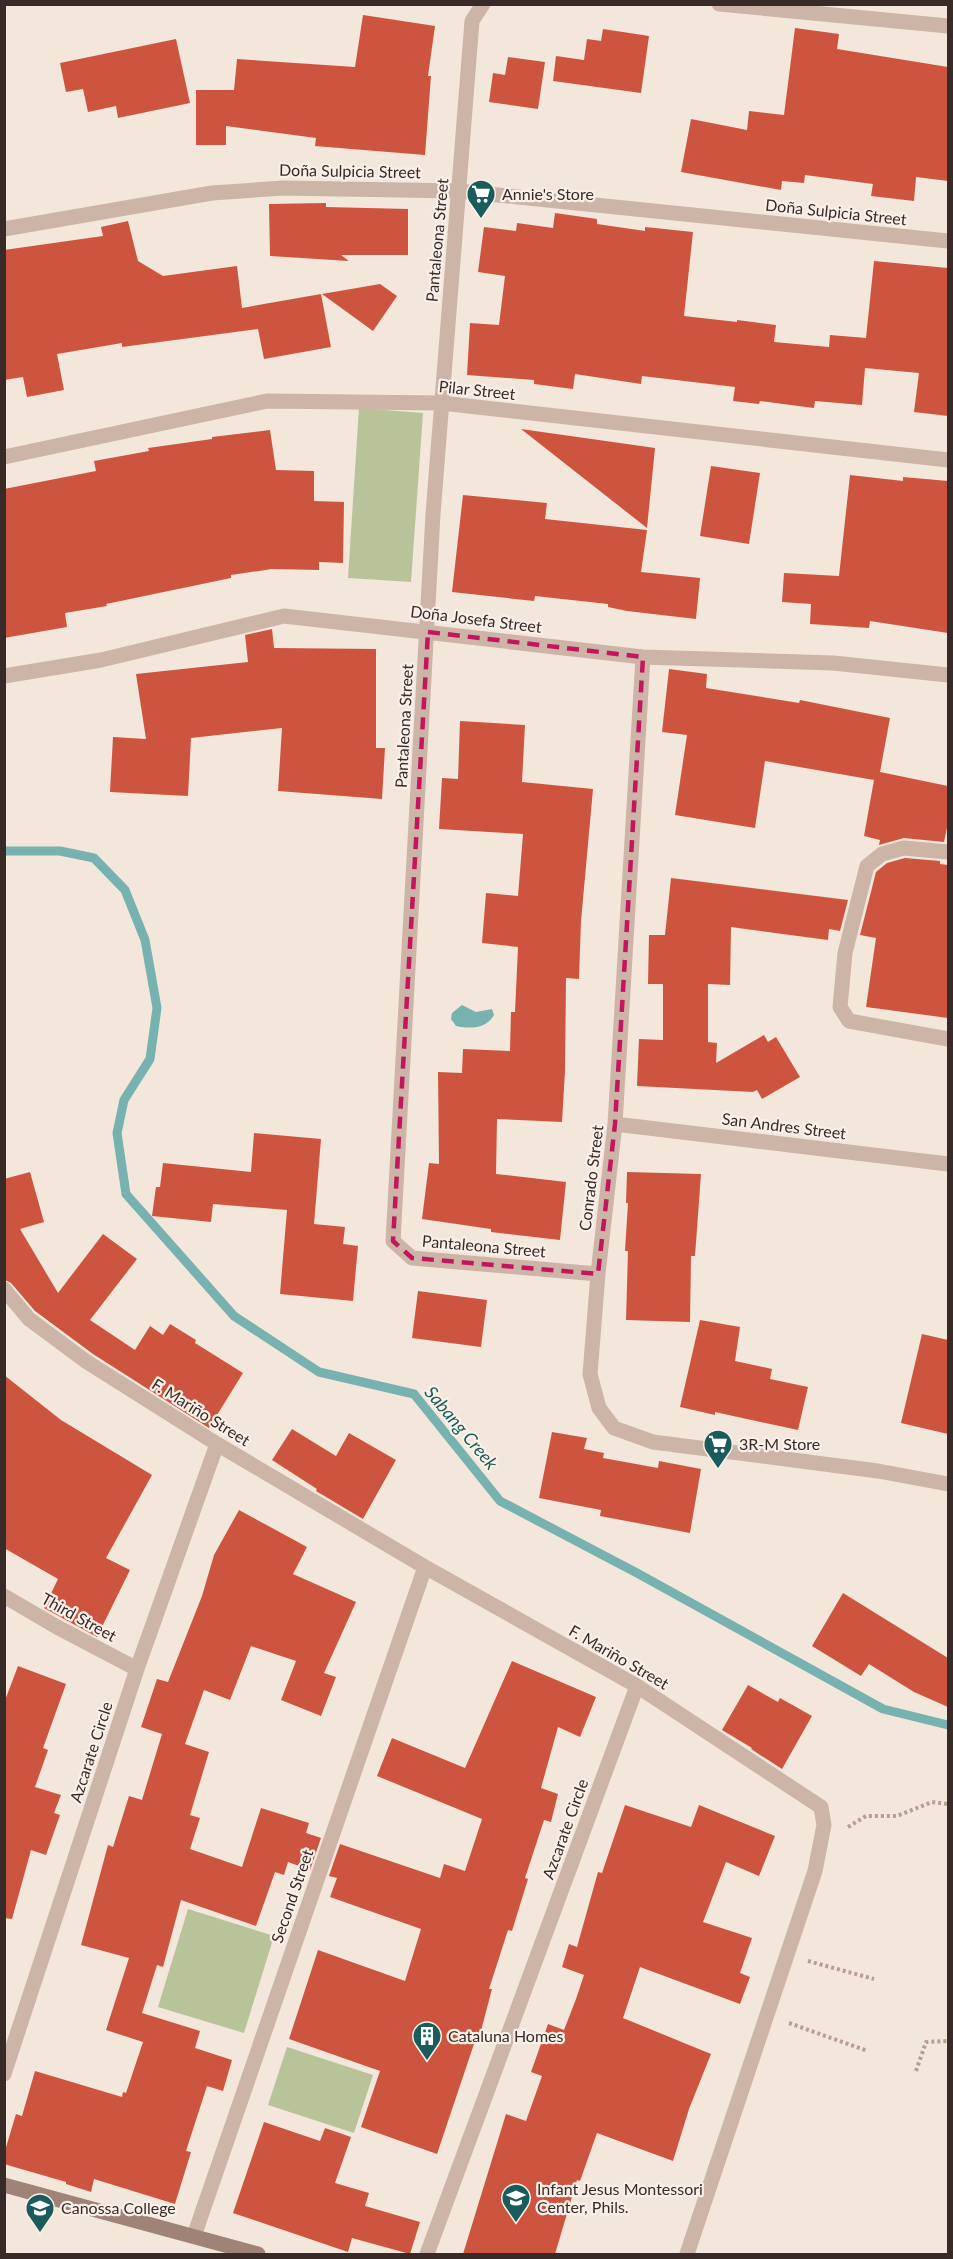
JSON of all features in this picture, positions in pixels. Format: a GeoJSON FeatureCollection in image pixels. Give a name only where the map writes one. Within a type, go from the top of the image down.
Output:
{"type":"FeatureCollection","features":[{"type":"Feature","properties":{"kind":"street","name":"Pantaleona Street"},"geometry":{"type":"LineString","coordinates":[[483,4],[472,21],[441,403],[393,1241],[412,1258],[598,1274]]}},
{"type":"Feature","properties":{"kind":"street"},"geometry":{"type":"LineString","coordinates":[[719,4],[948,26]]}},
{"type":"Feature","properties":{"kind":"street","name":"Doña Sulpicia Street"},"geometry":{"type":"LineString","coordinates":[[4,229],[212,193],[283,188],[459,191],[948,241]]}},
{"type":"Feature","properties":{"kind":"street","name":"Pilar Street"},"geometry":{"type":"LineString","coordinates":[[4,457],[267,401],[441,403],[948,460]]}},
{"type":"Feature","properties":{"kind":"street","name":"Doña Josefa Street"},"geometry":{"type":"LineString","coordinates":[[4,676],[101,660],[284,616],[643,657],[832,663],[948,675]]}},
{"type":"Feature","properties":{"kind":"street","name":"Conrado Street"},"geometry":{"type":"LineString","coordinates":[[643,657],[615,1124],[598,1274],[590,1374],[599,1408],[614,1428],[653,1442],[878,1471],[948,1484]]}},
{"type":"Feature","properties":{"kind":"street"},"geometry":{"type":"LineString","coordinates":[[948,852],[904,848],[882,854],[867,866],[845,953],[840,1007],[849,1021],[948,1039]]}},
{"type":"Feature","properties":{"kind":"street","name":"San Andres Street"},"geometry":{"type":"LineString","coordinates":[[615,1124],[948,1164]]}},
{"type":"Feature","properties":{"kind":"street","name":"F. Mariño Street"},"geometry":{"type":"LineString","coordinates":[[4,1289],[29,1319],[87,1362],[217,1444],[425,1567],[637,1686],[821,1807],[824,1825],[815,1871],[687,2254]]}},
{"type":"Feature","properties":{"kind":"street","name":"Azcarate Circle"},"geometry":{"type":"LineString","coordinates":[[4,2074],[137,1669],[217,1444]]}},
{"type":"Feature","properties":{"kind":"street","name":"Second Street"},"geometry":{"type":"LineString","coordinates":[[194,2236],[425,1567]]}},
{"type":"Feature","properties":{"kind":"street","name":"Third Street"},"geometry":{"type":"LineString","coordinates":[[4,1596],[137,1669]]}},
{"type":"Feature","properties":{"kind":"street","name":"Azcarate Circle"},"geometry":{"type":"LineString","coordinates":[[427,2254],[637,1686]]}},
{"type":"Feature","properties":{"kind":"street"},"geometry":{"type":"LineString","coordinates":[[4,2185],[258,2254]]}},
{"type":"Feature","properties":{"kind":"path"},"geometry":{"type":"LineString","coordinates":[[822,1843],[866,1816],[897,1816],[932,1802],[948,1804]]}},
{"type":"Feature","properties":{"kind":"path"},"geometry":{"type":"LineString","coordinates":[[788,1955],[874,1979]]}},
{"type":"Feature","properties":{"kind":"path"},"geometry":{"type":"LineString","coordinates":[[767,2015],[868,2051]]}},
{"type":"Feature","properties":{"kind":"path"},"geometry":{"type":"LineString","coordinates":[[916,2071],[926,2042],[948,2041]]}},
{"type":"Feature","properties":{"kind":"highlighted area"},"geometry":{"type":"Polygon","coordinates":[[[428,632],[643,657],[615,1124],[598,1274],[412,1258],[393,1241],[428,632]]]}},
{"type":"Feature","properties":{"kind":"green space"},"geometry":{"type":"Polygon","coordinates":[[[359,408],[423,413],[411,582],[348,578],[359,408]]]}},
{"type":"Feature","properties":{"kind":"green space"},"geometry":{"type":"Polygon","coordinates":[[[188,1909],[274,1936],[244,2033],[158,2007],[188,1909]]]}},
{"type":"Feature","properties":{"kind":"green space"},"geometry":{"type":"Polygon","coordinates":[[[287,2047],[373,2075],[354,2133],[268,2105],[287,2047]]]}},
{"type":"Feature","properties":{"kind":"water"},"geometry":{"type":"Polygon","coordinates":[[[462,1005],[476,1012],[492,1009],[494,1015],[487,1023],[478,1027],[456,1026],[451,1019],[452,1013],[462,1005]]]}},
{"type":"Feature","properties":{"kind":"building"},"geometry":{"type":"Polygon","coordinates":[[[363,15],[435,26],[428,76],[431,76],[425,155],[315,146],[316,138],[226,126],[226,145],[196,145],[196,90],[234,90],[237,59],[355,67],[363,15]]]}},
{"type":"Feature","properties":{"kind":"building"},"geometry":{"type":"Polygon","coordinates":[[[795,28],[839,34],[837,49],[948,67],[948,181],[916,177],[914,201],[871,196],[873,184],[805,175],[804,183],[782,181],[781,190],[681,172],[691,119],[747,130],[749,111],[784,115],[795,28]]]}},
{"type":"Feature","properties":{"kind":"building"},"geometry":{"type":"Polygon","coordinates":[[[603,29],[649,36],[641,93],[553,81],[556,56],[584,60],[587,39],[601,41],[603,29]]]}},
{"type":"Feature","properties":{"kind":"building"},"geometry":{"type":"Polygon","coordinates":[[[176,39],[190,103],[118,118],[116,106],[88,112],[83,89],[66,92],[60,63],[176,39]]]}},
{"type":"Feature","properties":{"kind":"building"},"geometry":{"type":"Polygon","coordinates":[[[508,57],[545,62],[538,109],[489,102],[493,73],[505,75],[508,57]]]}},
{"type":"Feature","properties":{"kind":"building"},"geometry":{"type":"Polygon","coordinates":[[[326,203],[326,207],[408,209],[408,255],[341,255],[349,261],[270,256],[269,204],[326,203]]]}},
{"type":"Feature","properties":{"kind":"building"},"geometry":{"type":"Polygon","coordinates":[[[555,213],[597,219],[597,224],[645,231],[645,227],[693,232],[684,316],[776,325],[774,342],[829,347],[830,335],[866,338],[874,261],[948,268],[948,416],[914,412],[919,373],[865,368],[862,405],[815,401],[814,408],[760,401],[759,404],[733,401],[735,387],[642,376],[641,384],[575,374],[573,389],[534,384],[534,380],[467,375],[470,323],[499,325],[505,276],[478,272],[484,227],[516,231],[517,223],[553,228],[555,213]]]}},
{"type":"Feature","properties":{"kind":"building"},"geometry":{"type":"Polygon","coordinates":[[[128,221],[138,261],[163,276],[237,266],[242,308],[321,294],[331,347],[264,359],[258,329],[122,347],[122,343],[57,354],[64,390],[27,397],[23,377],[4,380],[4,250],[103,236],[101,227],[128,221]]]}},
{"type":"Feature","properties":{"kind":"building"},"geometry":{"type":"Polygon","coordinates":[[[380,284],[397,296],[373,331],[322,294],[380,284]]]}},
{"type":"Feature","properties":{"kind":"building"},"geometry":{"type":"Polygon","coordinates":[[[521,429],[655,448],[647,528],[521,429]]]}},
{"type":"Feature","properties":{"kind":"building"},"geometry":{"type":"Polygon","coordinates":[[[270,430],[276,470],[314,471],[314,501],[344,502],[343,563],[319,562],[319,570],[272,569],[231,575],[231,578],[106,604],[107,606],[65,613],[67,627],[4,638],[4,489],[96,471],[94,461],[149,451],[148,448],[270,430]]]}},
{"type":"Feature","properties":{"kind":"building"},"geometry":{"type":"Polygon","coordinates":[[[711,466],[760,473],[749,544],[700,536],[711,466]]]}},
{"type":"Feature","properties":{"kind":"building"},"geometry":{"type":"Polygon","coordinates":[[[850,475],[903,481],[903,477],[948,481],[948,633],[870,621],[869,628],[810,624],[811,604],[782,602],[784,573],[839,576],[850,475]]]}},
{"type":"Feature","properties":{"kind":"building"},"geometry":{"type":"Polygon","coordinates":[[[463,495],[547,503],[545,519],[647,530],[641,572],[700,578],[696,619],[627,611],[608,607],[608,604],[535,596],[534,601],[452,592],[463,495]]]}},
{"type":"Feature","properties":{"kind":"building"},"geometry":{"type":"Polygon","coordinates":[[[272,629],[274,648],[376,649],[376,748],[385,748],[382,799],[278,791],[282,728],[191,738],[188,796],[110,792],[113,737],[146,739],[136,674],[248,662],[245,635],[272,629]]]}},
{"type":"Feature","properties":{"kind":"building"},"geometry":{"type":"Polygon","coordinates":[[[669,669],[707,674],[706,688],[799,703],[800,700],[890,718],[880,772],[948,786],[948,823],[944,842],[904,838],[879,845],[880,840],[864,836],[874,780],[765,761],[755,828],[675,815],[687,735],[662,732],[669,669]]]}},
{"type":"Feature","properties":{"kind":"building"},"geometry":{"type":"Polygon","coordinates":[[[460,721],[525,725],[522,782],[593,789],[581,921],[579,979],[566,978],[562,1122],[497,1119],[496,1174],[566,1182],[560,1240],[491,1232],[491,1229],[422,1219],[429,1163],[439,1164],[438,1072],[462,1073],[463,1049],[510,1051],[511,1012],[515,1012],[518,947],[482,943],[486,893],[518,896],[523,834],[439,829],[442,778],[458,779],[460,721]]]}},
{"type":"Feature","properties":{"kind":"building"},"geometry":{"type":"Polygon","coordinates":[[[905,858],[940,861],[940,864],[948,865],[948,1018],[866,1007],[876,938],[860,935],[876,872],[887,863],[905,858]]]}},
{"type":"Feature","properties":{"kind":"building"},"geometry":{"type":"Polygon","coordinates":[[[671,878],[848,900],[840,931],[829,929],[828,940],[731,927],[730,985],[708,984],[708,1042],[717,1043],[716,1063],[764,1035],[768,1042],[776,1037],[800,1077],[762,1099],[757,1090],[753,1092],[637,1086],[639,1039],[663,1040],[663,984],[648,984],[649,935],[665,935],[671,878]]]}},
{"type":"Feature","properties":{"kind":"building"},"geometry":{"type":"Polygon","coordinates":[[[254,1133],[321,1139],[314,1224],[345,1227],[343,1244],[358,1246],[353,1301],[280,1294],[287,1210],[213,1204],[211,1222],[152,1216],[156,1187],[160,1187],[163,1163],[251,1172],[254,1133]]]}},
{"type":"Feature","properties":{"kind":"building"},"geometry":{"type":"Polygon","coordinates":[[[30,1172],[44,1222],[20,1229],[58,1293],[103,1234],[137,1259],[90,1320],[135,1350],[150,1326],[163,1335],[170,1324],[196,1340],[195,1343],[243,1373],[209,1428],[93,1354],[35,1311],[11,1283],[5,1280],[4,1179],[30,1172]]]}},
{"type":"Feature","properties":{"kind":"building"},"geometry":{"type":"Polygon","coordinates":[[[627,1172],[701,1174],[695,1256],[691,1256],[690,1322],[626,1320],[627,1172]]]}},
{"type":"Feature","properties":{"kind":"building"},"geometry":{"type":"Polygon","coordinates":[[[418,1291],[487,1300],[481,1347],[412,1338],[418,1291]]]}},
{"type":"Feature","properties":{"kind":"building"},"geometry":{"type":"Polygon","coordinates":[[[700,1320],[740,1327],[735,1361],[772,1369],[770,1379],[808,1387],[798,1430],[680,1407],[700,1320]]]}},
{"type":"Feature","properties":{"kind":"building"},"geometry":{"type":"Polygon","coordinates":[[[922,1334],[948,1340],[948,1434],[901,1423],[922,1334]]]}},
{"type":"Feature","properties":{"kind":"building"},"geometry":{"type":"Polygon","coordinates":[[[4,1375],[61,1420],[152,1475],[106,1558],[130,1570],[97,1637],[44,1608],[58,1579],[4,1548],[4,1375]]]}},
{"type":"Feature","properties":{"kind":"building"},"geometry":{"type":"Polygon","coordinates":[[[292,1429],[336,1456],[349,1433],[396,1460],[363,1519],[316,1491],[317,1489],[272,1460],[292,1429]]]}},
{"type":"Feature","properties":{"kind":"building"},"geometry":{"type":"Polygon","coordinates":[[[552,1432],[587,1438],[584,1449],[604,1453],[603,1458],[658,1468],[659,1461],[701,1469],[690,1533],[600,1516],[601,1510],[539,1498],[552,1432]]]}},
{"type":"Feature","properties":{"kind":"building"},"geometry":{"type":"Polygon","coordinates":[[[239,1510],[307,1547],[293,1574],[356,1602],[324,1673],[336,1677],[321,1716],[281,1700],[296,1661],[251,1646],[230,1700],[204,1690],[185,1744],[209,1752],[190,1815],[200,1818],[190,1849],[242,1867],[261,1808],[309,1823],[306,1833],[321,1838],[310,1870],[288,1862],[284,1875],[275,1872],[256,1926],[181,1900],[163,1967],[157,1965],[142,2013],[200,2031],[195,2048],[232,2060],[223,2091],[207,2086],[186,2151],[191,2152],[175,2204],[94,2179],[91,2192],[66,2184],[66,2182],[4,2164],[4,2154],[16,2114],[22,2116],[35,2071],[122,2097],[123,2092],[126,2093],[143,2042],[106,2030],[129,1958],[81,1945],[108,1845],[113,1847],[129,1796],[142,1800],[162,1734],[141,1727],[157,1679],[168,1682],[202,1596],[214,1555],[239,1510]]]}},
{"type":"Feature","properties":{"kind":"building"},"geometry":{"type":"Polygon","coordinates":[[[843,1593],[948,1658],[948,1707],[914,1692],[869,1664],[861,1676],[812,1646],[843,1593]]]}},
{"type":"Feature","properties":{"kind":"building"},"geometry":{"type":"Polygon","coordinates":[[[512,1661],[596,1697],[580,1737],[558,1727],[541,1788],[558,1794],[551,1822],[544,1820],[525,1878],[528,1879],[512,1931],[508,1930],[489,1989],[492,1989],[478,2042],[475,2041],[437,2154],[361,2127],[380,2071],[289,2039],[318,1950],[405,1981],[421,1929],[330,1897],[337,1878],[329,1876],[340,1844],[440,1878],[444,1864],[465,1871],[482,1819],[377,1776],[392,1738],[465,1768],[512,1661]]]}},
{"type":"Feature","properties":{"kind":"building"},"geometry":{"type":"Polygon","coordinates":[[[18,1666],[66,1684],[43,1748],[48,1750],[35,1787],[61,1795],[54,1813],[60,1815],[46,1855],[31,1850],[12,1919],[4,1918],[4,1703],[18,1666]]]}},
{"type":"Feature","properties":{"kind":"building"},"geometry":{"type":"Polygon","coordinates":[[[748,1685],[778,1702],[780,1698],[812,1716],[782,1769],[722,1730],[748,1685]]]}},
{"type":"Feature","properties":{"kind":"building"},"geometry":{"type":"Polygon","coordinates":[[[625,1805],[691,1827],[699,1805],[775,1836],[759,1876],[726,1862],[703,1922],[752,1938],[740,1973],[750,1977],[740,2004],[640,1967],[623,2018],[711,2054],[689,2109],[673,2161],[597,2133],[580,2181],[577,2180],[555,2254],[463,2254],[506,2114],[526,2121],[542,2076],[531,2072],[548,2024],[564,2030],[576,1999],[584,1975],[562,1967],[569,1944],[577,1947],[598,1872],[602,1873],[625,1805]]]}},
{"type":"Feature","properties":{"kind":"building"},"geometry":{"type":"Polygon","coordinates":[[[264,2122],[320,2141],[325,2128],[351,2137],[335,2183],[369,2193],[365,2206],[420,2222],[410,2254],[352,2238],[348,2252],[233,2213],[264,2122]]]}},
{"type":"Feature","properties":{"kind":"waterway","name":"Sabang Creek"},"geometry":{"type":"LineString","coordinates":[[4,851],[60,851],[94,858],[125,890],[145,940],[157,1008],[150,1059],[124,1100],[117,1133],[126,1194],[234,1316],[319,1372],[414,1394],[500,1501],[637,1573],[883,1709],[948,1725]]}},
{"type":"Feature","properties":{"kind":"place","name":"Annie's Store"},"geometry":{"type":"Point","coordinates":[481,220]}},
{"type":"Feature","properties":{"kind":"place","name":"3R-M Store"},"geometry":{"type":"Point","coordinates":[718,1470]}},
{"type":"Feature","properties":{"kind":"place","name":"Cataluna Homes"},"geometry":{"type":"Point","coordinates":[427,2062]}},
{"type":"Feature","properties":{"kind":"place","name":"Infant Jesus Montessori Center, Phils."},"geometry":{"type":"Point","coordinates":[516,2224]}},
{"type":"Feature","properties":{"kind":"place","name":"Canossa College"},"geometry":{"type":"Point","coordinates":[40,2234]}}]}
